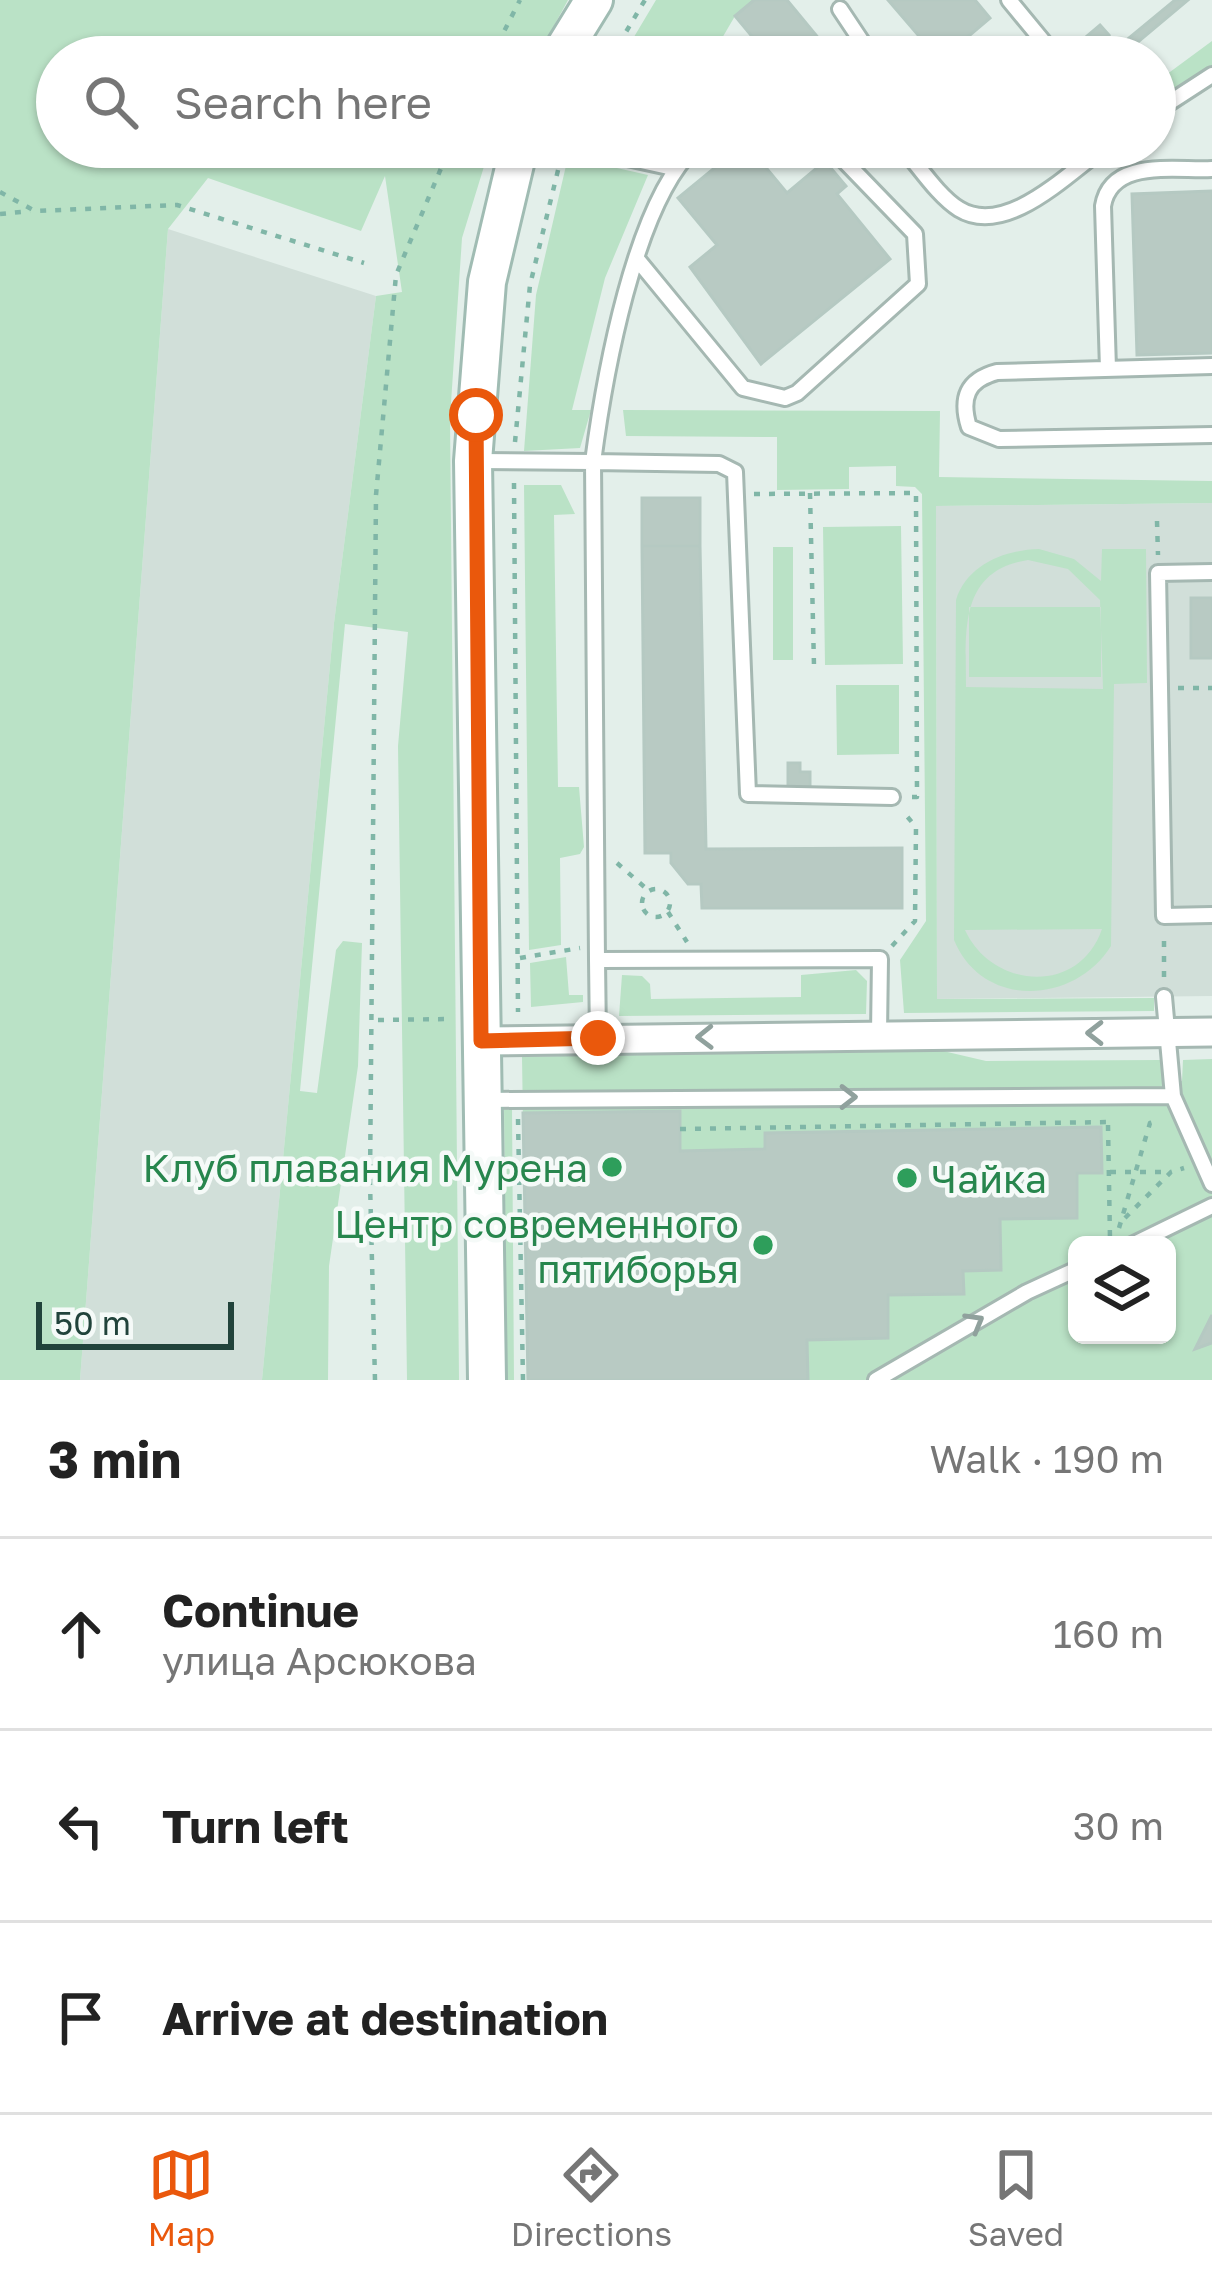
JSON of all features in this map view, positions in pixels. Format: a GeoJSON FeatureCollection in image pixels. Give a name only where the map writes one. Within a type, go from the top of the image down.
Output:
{"type":"FeatureCollection","features":[{"type":"Feature","properties":{"kind":"street"},"geometry":{"type":"LineString","coordinates":[[572,36],[594,0]]}},
{"type":"Feature","properties":{"kind":"street"},"geometry":{"type":"LineString","coordinates":[[487,1380],[499,1100],[472,1030],[472,461],[487,282],[515,168]]}},
{"type":"Feature","properties":{"kind":"street"},"geometry":{"type":"LineString","coordinates":[[472,1030],[519,1040],[1212,1031]]}},
{"type":"Feature","properties":{"kind":"lane"},"geometry":{"type":"LineString","coordinates":[[1009,0],[1039,36]]}},
{"type":"Feature","properties":{"kind":"lane"},"geometry":{"type":"LineString","coordinates":[[841,9],[858,36]]}},
{"type":"Feature","properties":{"kind":"lane"},"geometry":{"type":"LineString","coordinates":[[1176,98],[1212,75]]}},
{"type":"Feature","properties":{"kind":"lane"},"geometry":{"type":"LineString","coordinates":[[598,1038],[593,462],[600,410],[637,260],[673,168]]}},
{"type":"Feature","properties":{"kind":"lane"},"geometry":{"type":"LineString","coordinates":[[637,260],[743,388],[785,398],[797,393],[918,284],[915,234],[851,168]]}},
{"type":"Feature","properties":{"kind":"lane"},"geometry":{"type":"LineString","coordinates":[[921,168],[958,208],[986,218],[1012,212],[1076,168]]}},
{"type":"Feature","properties":{"kind":"lane"},"geometry":{"type":"LineString","coordinates":[[1108,369],[1103,206],[1110,185],[1130,172],[1212,169]]}},
{"type":"Feature","properties":{"kind":"lane"},"geometry":{"type":"LineString","coordinates":[[1212,366],[984,376],[964,395],[969,427],[999,439],[1212,435]]}},
{"type":"Feature","properties":{"kind":"lane"},"geometry":{"type":"LineString","coordinates":[[472,461],[719,464],[735,472],[740,495],[743,786],[757,798],[892,797]]}},
{"type":"Feature","properties":{"kind":"lane"},"geometry":{"type":"LineString","coordinates":[[1212,572],[1158,573],[1165,916],[1212,915]]}},
{"type":"Feature","properties":{"kind":"lane"},"geometry":{"type":"LineString","coordinates":[[597,952],[687,959],[880,959],[879,1034]]}},
{"type":"Feature","properties":{"kind":"lane"},"geometry":{"type":"LineString","coordinates":[[1164,997],[1173,1096],[1212,1184]]}},
{"type":"Feature","properties":{"kind":"lane"},"geometry":{"type":"LineString","coordinates":[[499,1100],[1173,1096]]}},
{"type":"Feature","properties":{"kind":"lane"},"geometry":{"type":"LineString","coordinates":[[1150,1236],[1212,1206]]}},
{"type":"Feature","properties":{"kind":"lane"},"geometry":{"type":"LineString","coordinates":[[876,1380],[1068,1273]]}},
{"type":"Feature","properties":{"kind":"path"},"geometry":{"type":"LineString","coordinates":[[502,36],[520,0]]}},
{"type":"Feature","properties":{"kind":"path"},"geometry":{"type":"LineString","coordinates":[[624,36],[645,0]]}},
{"type":"Feature","properties":{"kind":"path"},"geometry":{"type":"LineString","coordinates":[[375,1380],[370,1135],[376,495],[396,275],[441,168]]}},
{"type":"Feature","properties":{"kind":"path"},"geometry":{"type":"LineString","coordinates":[[519,1040],[513,460],[530,286],[560,168]]}},
{"type":"Feature","properties":{"kind":"path"},"geometry":{"type":"LineString","coordinates":[[0,192],[35,211]]}},
{"type":"Feature","properties":{"kind":"path"},"geometry":{"type":"LineString","coordinates":[[0,214],[177,205],[364,263]]}},
{"type":"Feature","properties":{"kind":"path"},"geometry":{"type":"LineString","coordinates":[[810,493],[814,666]]}},
{"type":"Feature","properties":{"kind":"path"},"geometry":{"type":"LineString","coordinates":[[740,495],[916,493],[916,797],[892,797]]}},
{"type":"Feature","properties":{"kind":"path"},"geometry":{"type":"LineString","coordinates":[[1157,521],[1158,573]]}},
{"type":"Feature","properties":{"kind":"path"},"geometry":{"type":"LineString","coordinates":[[1160,688],[1212,688]]}},
{"type":"Feature","properties":{"kind":"path"},"geometry":{"type":"LineString","coordinates":[[880,959],[915,921],[916,827],[892,797]]}},
{"type":"Feature","properties":{"kind":"path"},"geometry":{"type":"LineString","coordinates":[[596,861],[616,863],[649,891],[666,894],[667,910],[687,935],[687,959]]}},
{"type":"Feature","properties":{"kind":"path"},"geometry":{"type":"LineString","coordinates":[[649,891],[642,902],[647,914],[667,910]]}},
{"type":"Feature","properties":{"kind":"path"},"geometry":{"type":"LineString","coordinates":[[1164,997],[1165,916]]}},
{"type":"Feature","properties":{"kind":"path"},"geometry":{"type":"LineString","coordinates":[[518,958],[597,952]]}},
{"type":"Feature","properties":{"kind":"path"},"geometry":{"type":"LineString","coordinates":[[378,1021],[472,1030]]}},
{"type":"Feature","properties":{"kind":"path"},"geometry":{"type":"LineString","coordinates":[[1108,1096],[1112,1236]]}},
{"type":"Feature","properties":{"kind":"path"},"geometry":{"type":"LineString","coordinates":[[499,1100],[523,1380]]}},
{"type":"Feature","properties":{"kind":"path"},"geometry":{"type":"LineString","coordinates":[[1116,1236],[1150,1123],[1182,1115]]}},
{"type":"Feature","properties":{"kind":"path"},"geometry":{"type":"LineString","coordinates":[[680,1129],[1108,1122]]}},
{"type":"Feature","properties":{"kind":"path"},"geometry":{"type":"LineString","coordinates":[[1109,1172],[1171,1172],[1202,1163]]}},
{"type":"Feature","properties":{"kind":"path"},"geometry":{"type":"LineString","coordinates":[[1121,1222],[1171,1172]]}},
{"type":"Feature","properties":{"kind":"shaded area"},"geometry":{"type":"Polygon","coordinates":[[[168,229],[376,296],[334,623],[262,1380],[80,1380],[168,229]]]}},
{"type":"Feature","properties":{"kind":"shaded area"},"geometry":{"type":"Polygon","coordinates":[[[1212,503],[1212,996],[937,999],[936,506],[1212,503]]]}},
{"type":"Feature","properties":{"kind":"green space"},"geometry":{"type":"Polygon","coordinates":[[[0,0],[568,0],[548,36],[36,36],[36,168],[484,168],[462,238],[450,418],[459,1380],[407,1380],[398,746],[408,632],[345,624],[300,1091],[317,1093],[336,950],[343,941],[362,943],[358,1066],[329,1266],[328,1380],[262,1380],[334,623],[376,296],[402,292],[385,176],[361,231],[208,178],[168,229],[80,1380],[0,1380],[0,0]]]}},
{"type":"Feature","properties":{"kind":"green space"},"geometry":{"type":"Polygon","coordinates":[[[656,0],[754,0],[735,16],[723,36],[635,36],[656,0]]]}},
{"type":"Feature","properties":{"kind":"green space"},"geometry":{"type":"Polygon","coordinates":[[[1212,41],[1212,69],[1176,87],[1176,68],[1212,41]]]}},
{"type":"Feature","properties":{"kind":"green space"},"geometry":{"type":"Polygon","coordinates":[[[565,168],[617,168],[648,175],[605,278],[572,410],[591,410],[580,448],[524,451],[536,295],[565,168]]]}},
{"type":"Feature","properties":{"kind":"green space"},"geometry":{"type":"Polygon","coordinates":[[[623,410],[940,411],[939,477],[1212,481],[1212,503],[936,506],[937,999],[1154,998],[1154,1011],[904,1013],[900,960],[926,921],[922,494],[915,487],[896,486],[896,466],[849,467],[849,489],[777,490],[777,437],[626,436],[623,410]]]}},
{"type":"Feature","properties":{"kind":"green space"},"geometry":{"type":"Polygon","coordinates":[[[524,485],[561,485],[575,514],[554,515],[558,787],[579,787],[584,847],[580,854],[560,858],[561,945],[529,950],[524,485]]]}},
{"type":"Feature","properties":{"kind":"green space"},"geometry":{"type":"Polygon","coordinates":[[[901,526],[903,664],[825,665],[823,527],[901,526]]]}},
{"type":"Feature","properties":{"kind":"green space"},"geometry":{"type":"Polygon","coordinates":[[[773,547],[793,547],[793,660],[773,660],[773,547]]]}},
{"type":"Feature","properties":{"kind":"green space"},"geometry":{"type":"Polygon","coordinates":[[[1102,549],[1146,549],[1147,683],[1114,684],[1111,946],[1075,979],[1030,991],[986,979],[968,963],[954,940],[956,600],[978,569],[1000,556],[1026,550],[1074,559],[1101,581],[1102,549]],[[1028,560],[1005,566],[978,591],[967,626],[966,687],[1103,689],[1100,600],[1068,569],[1028,560]],[[1102,929],[965,930],[995,964],[1035,977],[1075,966],[1091,951],[1102,929]]]}},
{"type":"Feature","properties":{"kind":"green space"},"geometry":{"type":"Polygon","coordinates":[[[969,607],[1101,607],[1101,677],[969,677],[969,607]]]}},
{"type":"Feature","properties":{"kind":"green space"},"geometry":{"type":"Polygon","coordinates":[[[836,685],[899,685],[899,754],[837,755],[836,685]]]}},
{"type":"Feature","properties":{"kind":"green space"},"geometry":{"type":"Polygon","coordinates":[[[566,957],[569,995],[583,995],[583,1002],[531,1007],[530,963],[566,957]]]}},
{"type":"Feature","properties":{"kind":"green space"},"geometry":{"type":"Polygon","coordinates":[[[856,970],[867,981],[866,1014],[619,1016],[622,975],[642,976],[650,984],[651,999],[801,997],[801,975],[856,970]]]}},
{"type":"Feature","properties":{"kind":"green space"},"geometry":{"type":"Polygon","coordinates":[[[926,1047],[986,1061],[1161,1060],[1164,1082],[1182,1081],[1183,1060],[1212,1059],[1212,1380],[527,1380],[522,1057],[926,1047]]]}},
{"type":"Feature","properties":{"kind":"green space"},"geometry":{"type":"Polygon","coordinates":[[[512,1107],[514,1380],[507,1380],[504,1108],[512,1107]]]}},
{"type":"Feature","properties":{"kind":"building"},"geometry":{"type":"Polygon","coordinates":[[[754,0],[787,0],[817,36],[752,36],[735,16],[754,0]]]}},
{"type":"Feature","properties":{"kind":"building"},"geometry":{"type":"Polygon","coordinates":[[[888,0],[975,0],[990,18],[969,36],[919,36],[888,0]]]}},
{"type":"Feature","properties":{"kind":"building"},"geometry":{"type":"Polygon","coordinates":[[[1175,0],[1188,0],[1145,36],[1131,36],[1175,0]]]}},
{"type":"Feature","properties":{"kind":"building"},"geometry":{"type":"Polygon","coordinates":[[[1100,25],[1109,35],[1108,36],[1087,36],[1100,25]]]}},
{"type":"Feature","properties":{"kind":"building"},"geometry":{"type":"Polygon","coordinates":[[[714,168],[766,168],[787,193],[817,168],[831,168],[846,186],[837,194],[890,259],[761,364],[690,267],[717,245],[678,198],[714,168]]]}},
{"type":"Feature","properties":{"kind":"building"},"geometry":{"type":"Polygon","coordinates":[[[1212,191],[1212,353],[1137,355],[1132,194],[1212,191]]]}},
{"type":"Feature","properties":{"kind":"building"},"geometry":{"type":"Polygon","coordinates":[[[642,498],[700,498],[700,546],[642,546],[642,498]]]}},
{"type":"Feature","properties":{"kind":"building"},"geometry":{"type":"Polygon","coordinates":[[[642,546],[700,546],[706,849],[902,848],[902,908],[702,908],[701,884],[688,884],[671,863],[671,853],[645,853],[642,546]]]}},
{"type":"Feature","properties":{"kind":"building"},"geometry":{"type":"Polygon","coordinates":[[[1191,598],[1212,598],[1212,658],[1191,658],[1191,598]]]}},
{"type":"Feature","properties":{"kind":"building"},"geometry":{"type":"Polygon","coordinates":[[[788,763],[800,763],[800,772],[810,772],[810,792],[788,792],[788,763]]]}},
{"type":"Feature","properties":{"kind":"building","name":"Центр современного пятиборья"},"geometry":{"type":"Polygon","coordinates":[[[680,1111],[680,1151],[765,1149],[765,1133],[1101,1127],[1102,1173],[1077,1173],[1077,1218],[1000,1219],[1001,1270],[963,1271],[964,1294],[888,1295],[888,1338],[807,1340],[808,1380],[528,1380],[523,1113],[680,1111]]]}},
{"type":"Feature","properties":{"kind":"building"},"geometry":{"type":"Polygon","coordinates":[[[1212,1315],[1212,1343],[1195,1349],[1212,1315]]]}},
{"type":"Feature","properties":{"kind":"place","name":"Клуб плавания Мурена"},"geometry":{"type":"Point","coordinates":[612,1167]}},
{"type":"Feature","properties":{"kind":"place","name":"Чайка"},"geometry":{"type":"Point","coordinates":[907,1178]}},
{"type":"Feature","properties":{"kind":"place","name":"Центр современного пятиборья"},"geometry":{"type":"Point","coordinates":[763,1245]}},
{"type":"Feature","properties":{"kind":"route"},"geometry":{"type":"LineString","coordinates":[[476,415],[472,461],[481,1041],[598,1038]]}}]}
